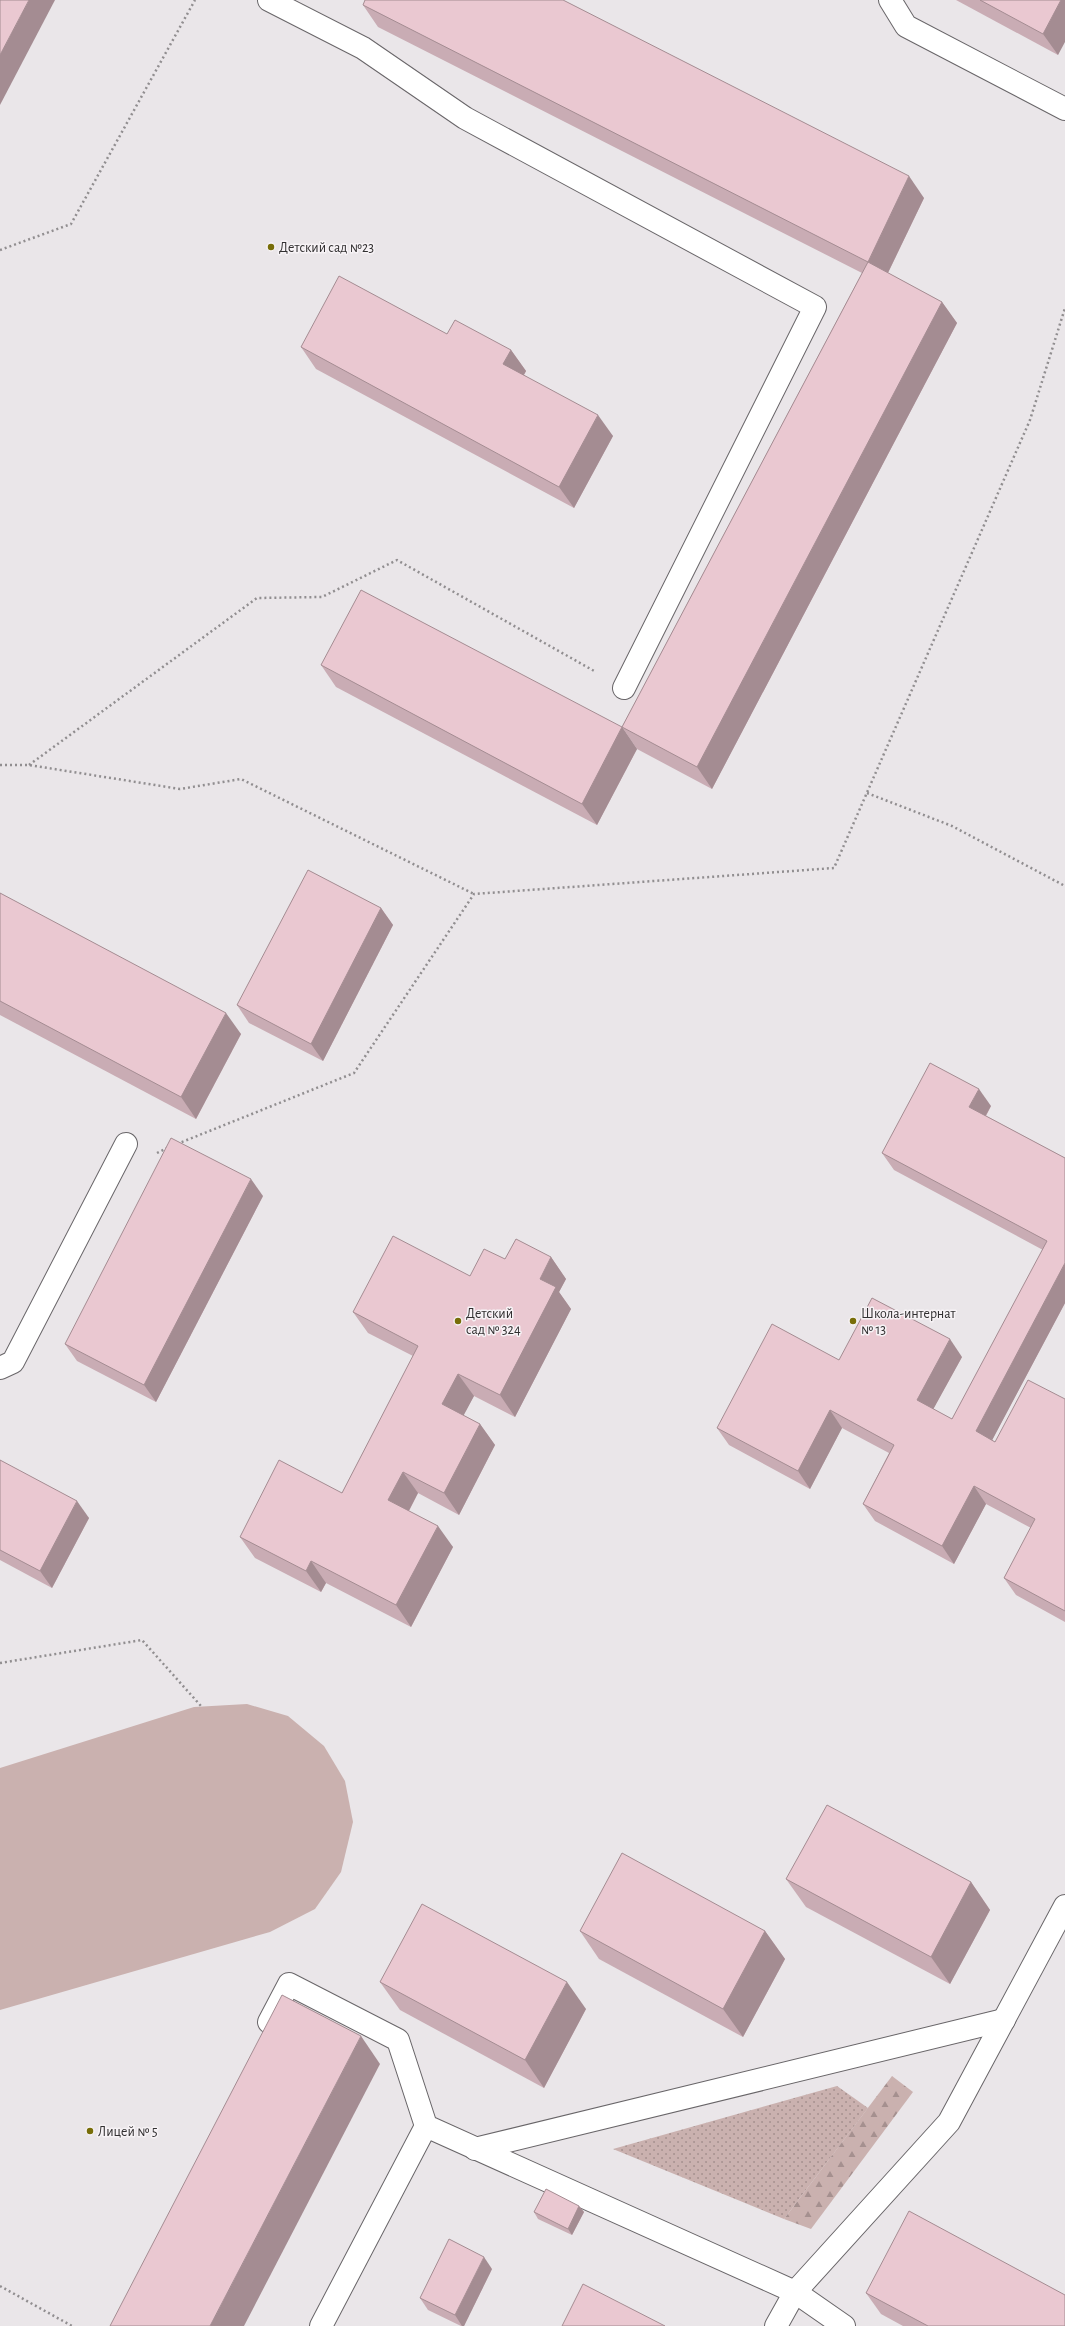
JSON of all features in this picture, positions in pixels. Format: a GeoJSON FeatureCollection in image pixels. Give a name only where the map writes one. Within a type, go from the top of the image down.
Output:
{"type":"FeatureCollection","features":[{"type":"Feature","properties":{"kind":"street"},"geometry":{"type":"LineString","coordinates":[[269,0],[363,48],[465,118],[815,307],[624,688]]}},
{"type":"Feature","properties":{"kind":"street"},"geometry":{"type":"LineString","coordinates":[[890,0],[906,26],[1065,108]]}},
{"type":"Feature","properties":{"kind":"street"},"geometry":{"type":"LineString","coordinates":[[0,1368],[13,1362],[126,1144]]}},
{"type":"Feature","properties":{"kind":"street"},"geometry":{"type":"LineString","coordinates":[[776,2326],[795,2292],[949,2122],[1065,1906]]}},
{"type":"Feature","properties":{"kind":"street"},"geometry":{"type":"LineString","coordinates":[[259,2040],[288,1984],[398,2040],[426,2126],[321,2326]]}},
{"type":"Feature","properties":{"kind":"street"},"geometry":{"type":"LineString","coordinates":[[475,2149],[1004,2020]]}},
{"type":"Feature","properties":{"kind":"street"},"geometry":{"type":"LineString","coordinates":[[426,2126],[795,2292],[844,2326]]}},
{"type":"Feature","properties":{"kind":"path"},"geometry":{"type":"LineString","coordinates":[[0,250],[71,224],[195,0]]}},
{"type":"Feature","properties":{"kind":"path"},"geometry":{"type":"LineString","coordinates":[[0,765],[29,765],[180,789],[241,779],[474,894],[834,868],[1030,420],[1065,308]]}},
{"type":"Feature","properties":{"kind":"path"},"geometry":{"type":"LineString","coordinates":[[29,765],[257,598],[322,597],[397,560],[624,688]]}},
{"type":"Feature","properties":{"kind":"path"},"geometry":{"type":"LineString","coordinates":[[867,793],[952,826],[1065,886]]}},
{"type":"Feature","properties":{"kind":"path"},"geometry":{"type":"LineString","coordinates":[[154,1159],[158,1152],[354,1073],[474,894]]}},
{"type":"Feature","properties":{"kind":"path"},"geometry":{"type":"LineString","coordinates":[[0,1663],[142,1640],[201,1706]]}},
{"type":"Feature","properties":{"kind":"path"},"geometry":{"type":"LineString","coordinates":[[0,2286],[72,2326]]}},
{"type":"Feature","properties":{"kind":"green space"},"geometry":{"type":"Polygon","coordinates":[[[247,1704],[288,1716],[324,1746],[345,1781],[353,1822],[341,1872],[315,1909],[270,1932],[0,2010],[0,1768],[194,1707],[247,1704]]]}},
{"type":"Feature","properties":{"kind":"green space"},"geometry":{"type":"Polygon","coordinates":[[[892,2076],[913,2092],[811,2229],[784,2219],[892,2076]]]}},
{"type":"Feature","properties":{"kind":"green space"},"geometry":{"type":"Polygon","coordinates":[[[837,2086],[868,2108],[784,2219],[613,2149],[837,2086]]]}},
{"type":"Feature","properties":{"kind":"building"},"geometry":{"type":"Polygon","coordinates":[[[0,0],[29,0],[0,55],[0,0]]]}},
{"type":"Feature","properties":{"kind":"building"},"geometry":{"type":"Polygon","coordinates":[[[365,0],[563,0],[909,176],[868,262],[363,5],[365,0]]]}},
{"type":"Feature","properties":{"kind":"building"},"geometry":{"type":"Polygon","coordinates":[[[980,0],[1061,0],[1043,34],[980,0]]]}},
{"type":"Feature","properties":{"kind":"building"},"geometry":{"type":"Polygon","coordinates":[[[868,262],[942,302],[697,767],[622,727],[868,262]]]}},
{"type":"Feature","properties":{"kind":"building"},"geometry":{"type":"Polygon","coordinates":[[[339,276],[447,334],[455,320],[511,350],[503,364],[598,415],[559,487],[301,347],[339,276]]]}},
{"type":"Feature","properties":{"kind":"building"},"geometry":{"type":"Polygon","coordinates":[[[361,590],[622,727],[582,804],[321,665],[361,590]]]}},
{"type":"Feature","properties":{"kind":"building"},"geometry":{"type":"Polygon","coordinates":[[[308,870],[381,908],[311,1044],[237,1005],[308,870]]]}},
{"type":"Feature","properties":{"kind":"building"},"geometry":{"type":"Polygon","coordinates":[[[0,893],[226,1013],[181,1097],[0,1001],[0,893]]]}},
{"type":"Feature","properties":{"kind":"building"},"geometry":{"type":"Polygon","coordinates":[[[930,1063],[979,1089],[969,1107],[1065,1158],[1065,1263],[976,1431],[995,1442],[1028,1380],[1065,1399],[1065,1611],[1004,1578],[1035,1519],[974,1486],[942,1546],[863,1504],[894,1445],[830,1410],[798,1471],[717,1428],[772,1324],[839,1360],[872,1298],[950,1339],[917,1400],[952,1419],[1047,1241],[882,1153],[930,1063]]]}},
{"type":"Feature","properties":{"kind":"building"},"geometry":{"type":"Polygon","coordinates":[[[171,1138],[251,1179],[144,1385],[65,1344],[171,1138]]]}},
{"type":"Feature","properties":{"kind":"building"},"geometry":{"type":"Polygon","coordinates":[[[393,1236],[470,1276],[484,1249],[505,1259],[516,1239],[551,1257],[540,1279],[556,1287],[500,1395],[458,1374],[442,1404],[480,1424],[444,1493],[403,1472],[388,1500],[438,1526],[396,1605],[311,1561],[306,1571],[240,1537],[279,1460],[342,1493],[418,1346],[353,1312],[393,1236]]]}},
{"type":"Feature","properties":{"kind":"building"},"geometry":{"type":"Polygon","coordinates":[[[0,1460],[77,1501],[40,1571],[0,1550],[0,1460]]]}},
{"type":"Feature","properties":{"kind":"building"},"geometry":{"type":"Polygon","coordinates":[[[827,1805],[971,1882],[931,1957],[786,1879],[827,1805]]]}},
{"type":"Feature","properties":{"kind":"building"},"geometry":{"type":"Polygon","coordinates":[[[622,1853],[765,1931],[723,2009],[580,1931],[622,1853]]]}},
{"type":"Feature","properties":{"kind":"building"},"geometry":{"type":"Polygon","coordinates":[[[422,1904],[567,1982],[525,2060],[380,1982],[422,1904]]]}},
{"type":"Feature","properties":{"kind":"building"},"geometry":{"type":"Polygon","coordinates":[[[282,1995],[361,2036],[210,2326],[110,2326],[282,1995]]]}},
{"type":"Feature","properties":{"kind":"building"},"geometry":{"type":"Polygon","coordinates":[[[546,2189],[579,2206],[568,2229],[534,2212],[546,2189]]]}},
{"type":"Feature","properties":{"kind":"building"},"geometry":{"type":"Polygon","coordinates":[[[909,2211],[1065,2295],[1065,2326],[928,2326],[866,2293],[909,2211]]]}},
{"type":"Feature","properties":{"kind":"building"},"geometry":{"type":"Polygon","coordinates":[[[449,2239],[484,2257],[455,2315],[420,2298],[449,2239]]]}},
{"type":"Feature","properties":{"kind":"building"},"geometry":{"type":"Polygon","coordinates":[[[583,2284],[665,2326],[562,2326],[583,2284]]]}},
{"type":"Feature","properties":{"kind":"place","name":"Детский сад №23"},"geometry":{"type":"Point","coordinates":[271,247]}},
{"type":"Feature","properties":{"kind":"place","name":"Детский сад № 324"},"geometry":{"type":"Point","coordinates":[458,1321]}},
{"type":"Feature","properties":{"kind":"place","name":"Школа-интернат № 13"},"geometry":{"type":"Point","coordinates":[853,1321]}},
{"type":"Feature","properties":{"kind":"place","name":"Лицей № 5"},"geometry":{"type":"Point","coordinates":[90,2131]}}]}
